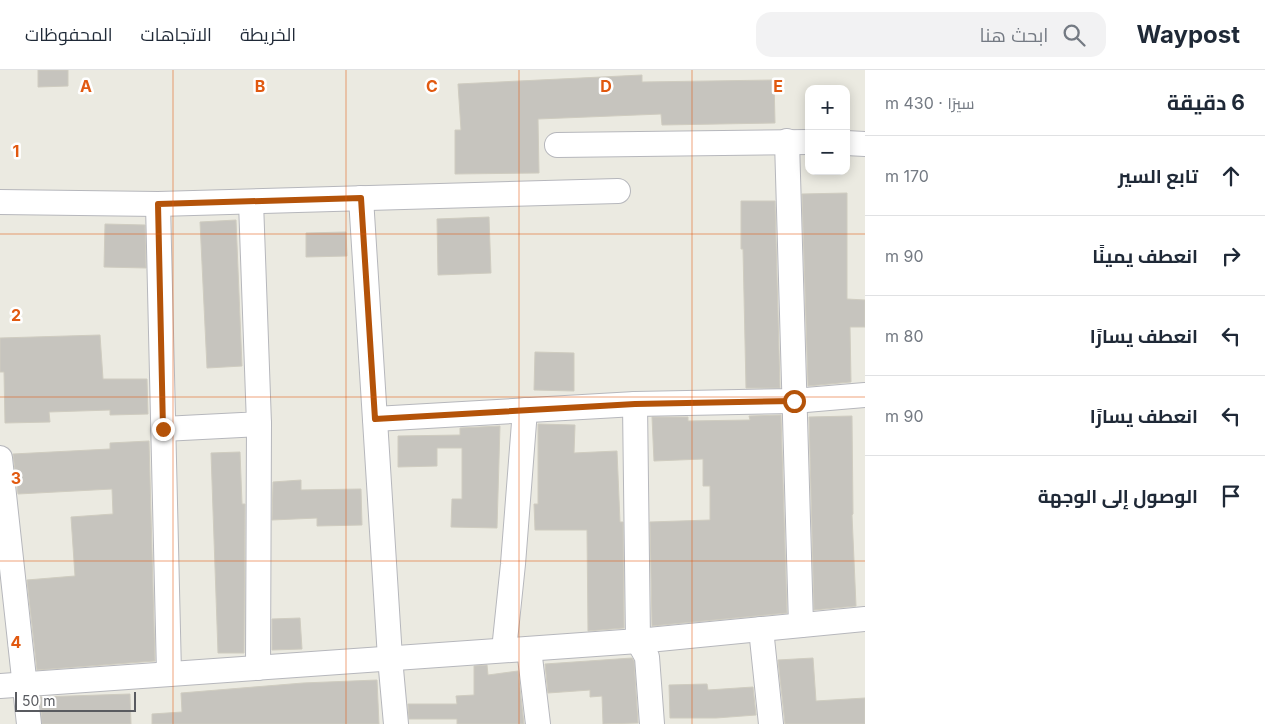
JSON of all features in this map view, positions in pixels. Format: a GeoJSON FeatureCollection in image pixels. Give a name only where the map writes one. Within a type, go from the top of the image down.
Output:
{"type":"FeatureCollection","features":[{"type":"Feature","properties":{"kind":"street"},"geometry":{"type":"LineString","coordinates":[[557,145],[798,142],[794,401],[801,625]]}},
{"type":"Feature","properties":{"kind":"street"},"geometry":{"type":"LineString","coordinates":[[850,144],[865,144]]}},
{"type":"Feature","properties":{"kind":"street"},"geometry":{"type":"LineString","coordinates":[[0,202],[158,204],[618,190]]}},
{"type":"Feature","properties":{"kind":"street"},"geometry":{"type":"LineString","coordinates":[[361,198],[390,658],[396,724]]}},
{"type":"Feature","properties":{"kind":"street"},"geometry":{"type":"LineString","coordinates":[[251,202],[259,424],[258,668]]}},
{"type":"Feature","properties":{"kind":"street"},"geometry":{"type":"LineString","coordinates":[[158,204],[169,674]]}},
{"type":"Feature","properties":{"kind":"street"},"geometry":{"type":"LineString","coordinates":[[375,419],[635,404],[794,401],[865,395]]}},
{"type":"Feature","properties":{"kind":"street"},"geometry":{"type":"LineString","coordinates":[[635,404],[638,641],[647,657],[652,724]]}},
{"type":"Feature","properties":{"kind":"street"},"geometry":{"type":"LineString","coordinates":[[504,650],[514,564],[525,410]]}},
{"type":"Feature","properties":{"kind":"street"},"geometry":{"type":"LineString","coordinates":[[163,429],[259,424]]}},
{"type":"Feature","properties":{"kind":"street"},"geometry":{"type":"LineString","coordinates":[[0,458],[7,591],[24,684],[29,724]]}},
{"type":"Feature","properties":{"kind":"street"},"geometry":{"type":"LineString","coordinates":[[0,686],[638,641],[865,619]]}},
{"type":"Feature","properties":{"kind":"street"},"geometry":{"type":"LineString","coordinates":[[761,630],[771,724]]}},
{"type":"Feature","properties":{"kind":"street"},"geometry":{"type":"LineString","coordinates":[[529,648],[538,724]]}},
{"type":"Feature","properties":{"kind":"building"},"geometry":{"type":"Polygon","coordinates":[[[38,70],[68,70],[68,86],[38,87],[38,70]]]}},
{"type":"Feature","properties":{"kind":"building"},"geometry":{"type":"Polygon","coordinates":[[[642,75],[642,82],[774,80],[775,123],[662,125],[661,114],[538,119],[539,173],[455,174],[455,130],[461,130],[458,84],[642,75]]]}},
{"type":"Feature","properties":{"kind":"building"},"geometry":{"type":"Polygon","coordinates":[[[847,193],[847,299],[865,300],[865,327],[850,327],[851,382],[808,386],[802,194],[847,193]]]}},
{"type":"Feature","properties":{"kind":"building"},"geometry":{"type":"Polygon","coordinates":[[[741,201],[775,201],[780,388],[746,388],[741,201]]]}},
{"type":"Feature","properties":{"kind":"building"},"geometry":{"type":"Polygon","coordinates":[[[489,217],[491,273],[438,275],[437,219],[489,217]]]}},
{"type":"Feature","properties":{"kind":"building"},"geometry":{"type":"Polygon","coordinates":[[[236,220],[242,366],[207,368],[200,222],[236,220]]]}},
{"type":"Feature","properties":{"kind":"building"},"geometry":{"type":"Polygon","coordinates":[[[105,224],[145,225],[146,268],[104,267],[105,224]]]}},
{"type":"Feature","properties":{"kind":"building"},"geometry":{"type":"Polygon","coordinates":[[[346,232],[347,256],[306,257],[306,233],[346,232]]]}},
{"type":"Feature","properties":{"kind":"building"},"geometry":{"type":"Polygon","coordinates":[[[100,335],[103,379],[147,379],[148,414],[110,415],[110,410],[49,412],[50,422],[5,423],[4,372],[0,372],[0,338],[100,335]]]}},
{"type":"Feature","properties":{"kind":"building"},"geometry":{"type":"Polygon","coordinates":[[[535,352],[574,353],[574,391],[534,390],[535,352]]]}},
{"type":"Feature","properties":{"kind":"building"},"geometry":{"type":"Polygon","coordinates":[[[781,415],[787,613],[652,626],[650,522],[710,520],[710,486],[703,486],[703,459],[654,461],[652,417],[688,417],[688,421],[750,420],[749,416],[781,415]]]}},
{"type":"Feature","properties":{"kind":"building"},"geometry":{"type":"Polygon","coordinates":[[[852,416],[852,515],[856,606],[814,610],[809,417],[852,416]]]}},
{"type":"Feature","properties":{"kind":"building"},"geometry":{"type":"Polygon","coordinates":[[[538,424],[575,425],[574,453],[617,451],[620,522],[623,522],[624,628],[588,631],[587,530],[535,530],[534,504],[538,504],[538,424]]]}},
{"type":"Feature","properties":{"kind":"building"},"geometry":{"type":"Polygon","coordinates":[[[500,426],[497,528],[451,527],[452,499],[462,499],[462,448],[437,448],[437,466],[398,467],[398,436],[460,435],[460,428],[500,426]]]}},
{"type":"Feature","properties":{"kind":"building"},"geometry":{"type":"Polygon","coordinates":[[[149,441],[155,661],[37,670],[27,580],[75,576],[71,517],[113,514],[112,489],[18,494],[13,454],[110,449],[110,443],[149,441]]]}},
{"type":"Feature","properties":{"kind":"building"},"geometry":{"type":"Polygon","coordinates":[[[240,452],[242,504],[245,504],[244,653],[218,653],[211,453],[240,452]]]}},
{"type":"Feature","properties":{"kind":"building"},"geometry":{"type":"Polygon","coordinates":[[[301,480],[301,490],[361,489],[362,525],[317,526],[317,518],[272,520],[273,482],[301,480]]]}},
{"type":"Feature","properties":{"kind":"building"},"geometry":{"type":"Polygon","coordinates":[[[300,618],[302,649],[272,650],[272,619],[300,618]]]}},
{"type":"Feature","properties":{"kind":"building"},"geometry":{"type":"Polygon","coordinates":[[[632,658],[634,661],[638,723],[603,724],[602,696],[590,697],[590,690],[548,693],[545,664],[632,658]]]}},
{"type":"Feature","properties":{"kind":"building"},"geometry":{"type":"Polygon","coordinates":[[[813,658],[816,701],[865,698],[865,724],[785,724],[778,660],[813,658]]]}},
{"type":"Feature","properties":{"kind":"building"},"geometry":{"type":"Polygon","coordinates":[[[487,665],[488,675],[518,671],[524,724],[457,724],[457,719],[409,719],[408,704],[457,704],[456,696],[474,695],[474,666],[487,665]]]}},
{"type":"Feature","properties":{"kind":"building"},"geometry":{"type":"Polygon","coordinates":[[[377,680],[379,724],[152,724],[152,714],[182,712],[181,693],[303,683],[377,680]]]}},
{"type":"Feature","properties":{"kind":"building"},"geometry":{"type":"Polygon","coordinates":[[[707,684],[708,690],[753,687],[756,715],[716,718],[670,718],[669,685],[707,684]]]}},
{"type":"Feature","properties":{"kind":"building"},"geometry":{"type":"Polygon","coordinates":[[[130,694],[131,724],[42,724],[40,697],[130,694]]]}},
{"type":"Feature","properties":{"kind":"route"},"geometry":{"type":"LineString","coordinates":[[163,429],[158,204],[361,198],[375,419],[635,404],[794,401]]}}]}
